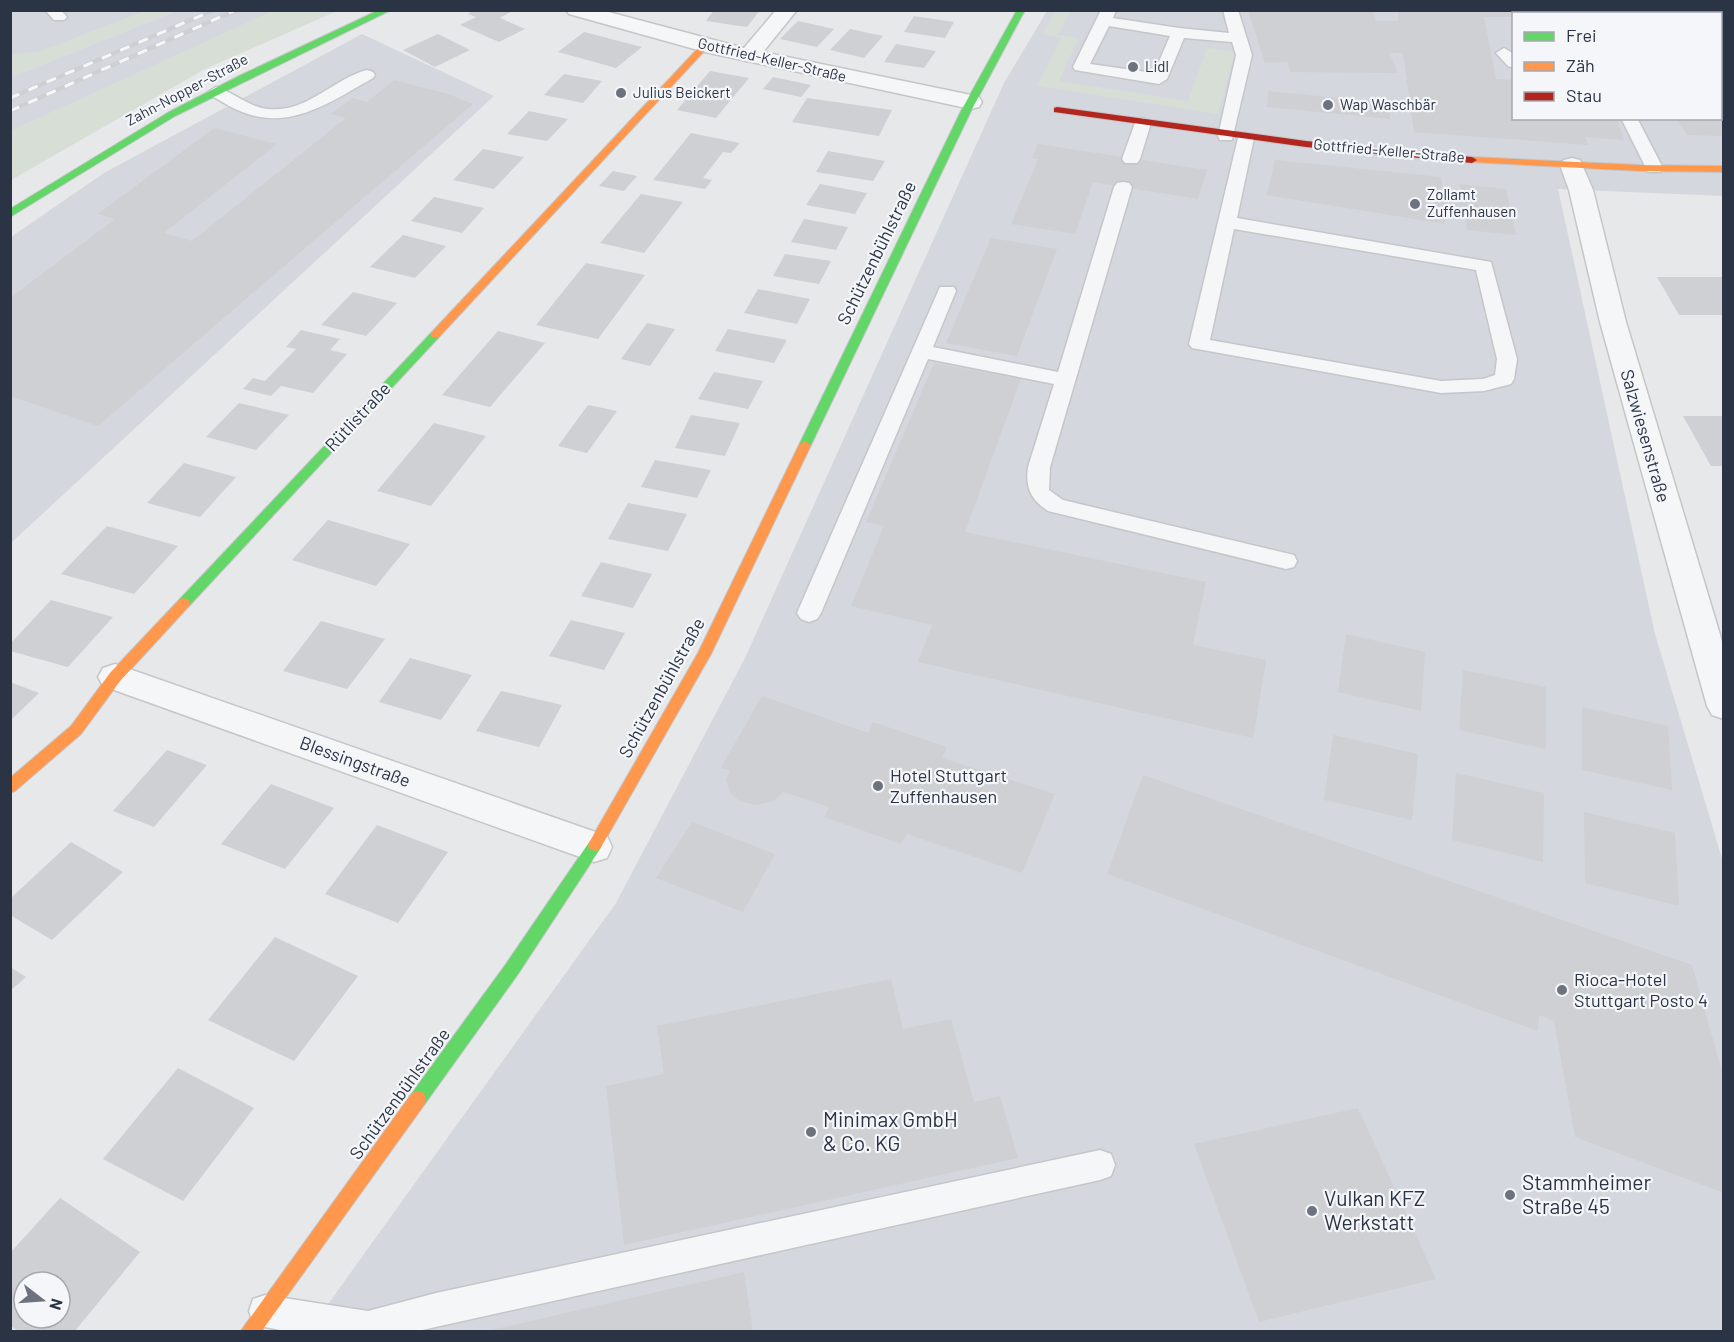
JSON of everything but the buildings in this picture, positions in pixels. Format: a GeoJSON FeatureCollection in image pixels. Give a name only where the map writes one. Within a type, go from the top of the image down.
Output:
{"type":"FeatureCollection","features":[{"type":"Feature","properties":{"kind":"street","name":"Zahn-Nopper-Straße"},"geometry":{"type":"LineString","coordinates":[[10,214],[122,144],[216,92],[387,10]]}},
{"type":"Feature","properties":{"kind":"street","name":"Gottfried-Keller-Straße"},"geometry":{"type":"LineString","coordinates":[[576,10],[705,46],[970,102]]}},
{"type":"Feature","properties":{"kind":"street"},"geometry":{"type":"LineString","coordinates":[[749,55],[787,10]]}},
{"type":"Feature","properties":{"kind":"street","name":"Schützenbühlstraße"},"geometry":{"type":"LineString","coordinates":[[257,1321],[512,969],[594,847],[704,654],[970,102],[1021,10]]}},
{"type":"Feature","properties":{"kind":"street","name":"Rütlistraße"},"geometry":{"type":"LineString","coordinates":[[10,787],[76,730],[116,676],[705,46]]}},
{"type":"Feature","properties":{"kind":"street","name":"Gottfried-Keller-Straße"},"geometry":{"type":"LineString","coordinates":[[1058,110],[1226,136],[1401,154],[1572,165],[1724,169]]}},
{"type":"Feature","properties":{"kind":"street","name":"Salzwiesenstraße"},"geometry":{"type":"LineString","coordinates":[[1572,165],[1581,190],[1613,322],[1724,706]]}},
{"type":"Feature","properties":{"kind":"street","name":"Blessingstraße"},"geometry":{"type":"LineString","coordinates":[[116,676],[594,847]]}},
{"type":"Feature","properties":{"kind":"lane"},"geometry":{"type":"LineString","coordinates":[[1226,136],[1244,56],[1230,10]]}},
{"type":"Feature","properties":{"kind":"lane"},"geometry":{"type":"LineString","coordinates":[[1179,33],[1159,79],[1081,67],[1106,16],[1179,33],[1238,38]]}},
{"type":"Feature","properties":{"kind":"lane"},"geometry":{"type":"LineString","coordinates":[[216,92],[254,111],[271,114],[295,112],[367,75]]}},
{"type":"Feature","properties":{"kind":"lane"},"geometry":{"type":"LineString","coordinates":[[1630,120],[1654,168]]}},
{"type":"Feature","properties":{"kind":"lane"},"geometry":{"type":"LineString","coordinates":[[1131,159],[1143,123]]}},
{"type":"Feature","properties":{"kind":"lane"},"geometry":{"type":"LineString","coordinates":[[1227,222],[1484,266],[1507,359],[1504,379],[1484,385],[1441,387],[1200,344],[1227,222],[1246,138]]}},
{"type":"Feature","properties":{"kind":"lane"},"geometry":{"type":"LineString","coordinates":[[1123,187],[1039,467],[1036,485],[1042,497],[1056,506],[1286,561]]}},
{"type":"Feature","properties":{"kind":"lane"},"geometry":{"type":"LineString","coordinates":[[809,614],[947,291]]}},
{"type":"Feature","properties":{"kind":"lane"},"geometry":{"type":"LineString","coordinates":[[921,351],[1066,380]]}},
{"type":"Feature","properties":{"kind":"lane"},"geometry":{"type":"LineString","coordinates":[[257,1321],[368,1327],[436,1309],[1100,1165]]}},
{"type":"Feature","properties":{"kind":"shaded area"},"geometry":{"type":"Polygon","coordinates":[[[147,10],[176,11],[11,77],[11,55],[40,51],[147,10]]]}},
{"type":"Feature","properties":{"kind":"shaded area"},"geometry":{"type":"Polygon","coordinates":[[[274,10],[337,11],[205,69],[11,180],[11,131],[274,10]]]}},
{"type":"Feature","properties":{"kind":"shaded area"},"geometry":{"type":"Polygon","coordinates":[[[11,11],[146,11],[11,65],[11,11]]]}},
{"type":"Feature","properties":{"kind":"shaded area"},"geometry":{"type":"Polygon","coordinates":[[[176,11],[274,11],[11,131],[11,77],[176,11]]]}},
{"type":"Feature","properties":{"kind":"shaded area"},"geometry":{"type":"Polygon","coordinates":[[[1047,11],[1723,11],[1723,196],[1558,189],[1655,634],[1723,862],[1723,1331],[308,1332],[616,903],[745,658],[1004,83],[1047,11]]]}},
{"type":"Feature","properties":{"kind":"shaded area"},"geometry":{"type":"Polygon","coordinates":[[[1055,11],[1071,11],[1058,35],[1079,38],[1059,81],[1188,101],[1207,48],[1235,52],[1218,114],[1037,86],[1061,38],[1042,34],[1055,11]]]}},
{"type":"Feature","properties":{"kind":"shaded area"},"geometry":{"type":"Polygon","coordinates":[[[362,34],[494,96],[11,543],[11,237],[104,173],[362,34]]]}},
{"type":"Feature","properties":{"kind":"railway"},"geometry":{"type":"LineString","coordinates":[[10,98],[214,10]]}},
{"type":"Feature","properties":{"kind":"railway"},"geometry":{"type":"LineString","coordinates":[[10,111],[236,10]]}},
{"type":"Feature","properties":{"kind":"traffic: fast"},"geometry":{"type":"LineString","coordinates":[[10,214],[172,114],[242,78],[387,10]]}},
{"type":"Feature","properties":{"kind":"traffic: fast"},"geometry":{"type":"LineString","coordinates":[[805,445],[966,111],[1021,10]]}},
{"type":"Feature","properties":{"kind":"traffic: fast"},"geometry":{"type":"LineString","coordinates":[[184,603],[435,335]]}},
{"type":"Feature","properties":{"kind":"traffic: fast"},"geometry":{"type":"LineString","coordinates":[[418,1099],[512,969],[595,845]]}},
{"type":"Feature","properties":{"kind":"traffic: slow"},"geometry":{"type":"LineString","coordinates":[[435,335],[705,46]]}},
{"type":"Feature","properties":{"kind":"traffic: slow"},"geometry":{"type":"LineString","coordinates":[[1472,160],[1640,168],[1724,169]]}},
{"type":"Feature","properties":{"kind":"traffic: slow"},"geometry":{"type":"LineString","coordinates":[[595,845],[704,654],[805,445]]}},
{"type":"Feature","properties":{"kind":"traffic: slow"},"geometry":{"type":"LineString","coordinates":[[10,787],[76,730],[115,677],[184,603]]}},
{"type":"Feature","properties":{"kind":"traffic: slow"},"geometry":{"type":"LineString","coordinates":[[249,1332],[418,1099]]}},
{"type":"Feature","properties":{"kind":"traffic: jam"},"geometry":{"type":"LineString","coordinates":[[1057,110],[1306,144],[1472,160]]}},
{"type":"Feature","properties":{"kind":"place","name":"Lidl"},"geometry":{"type":"Point","coordinates":[1133,67]}},
{"type":"Feature","properties":{"kind":"place","name":"Julius Beickert"},"geometry":{"type":"Point","coordinates":[621,93]}},
{"type":"Feature","properties":{"kind":"place","name":"Wap Waschbär"},"geometry":{"type":"Point","coordinates":[1328,105]}},
{"type":"Feature","properties":{"kind":"place","name":"Zollamt Zuffenhausen"},"geometry":{"type":"Point","coordinates":[1415,204]}},
{"type":"Feature","properties":{"kind":"place","name":"Hotel Stuttgart Zuffenhausen"},"geometry":{"type":"Point","coordinates":[878,786]}},
{"type":"Feature","properties":{"kind":"place","name":"Rioca-Hotel Stuttgart Posto 4"},"geometry":{"type":"Point","coordinates":[1562,990]}},
{"type":"Feature","properties":{"kind":"place","name":"Minimax GmbH & Co. KG"},"geometry":{"type":"Point","coordinates":[811,1132]}},
{"type":"Feature","properties":{"kind":"place","name":"Stammheimer Straße 45"},"geometry":{"type":"Point","coordinates":[1510,1195]}},
{"type":"Feature","properties":{"kind":"place","name":"Vulkan KFZ Werkstatt"},"geometry":{"type":"Point","coordinates":[1312,1211]}}]}
